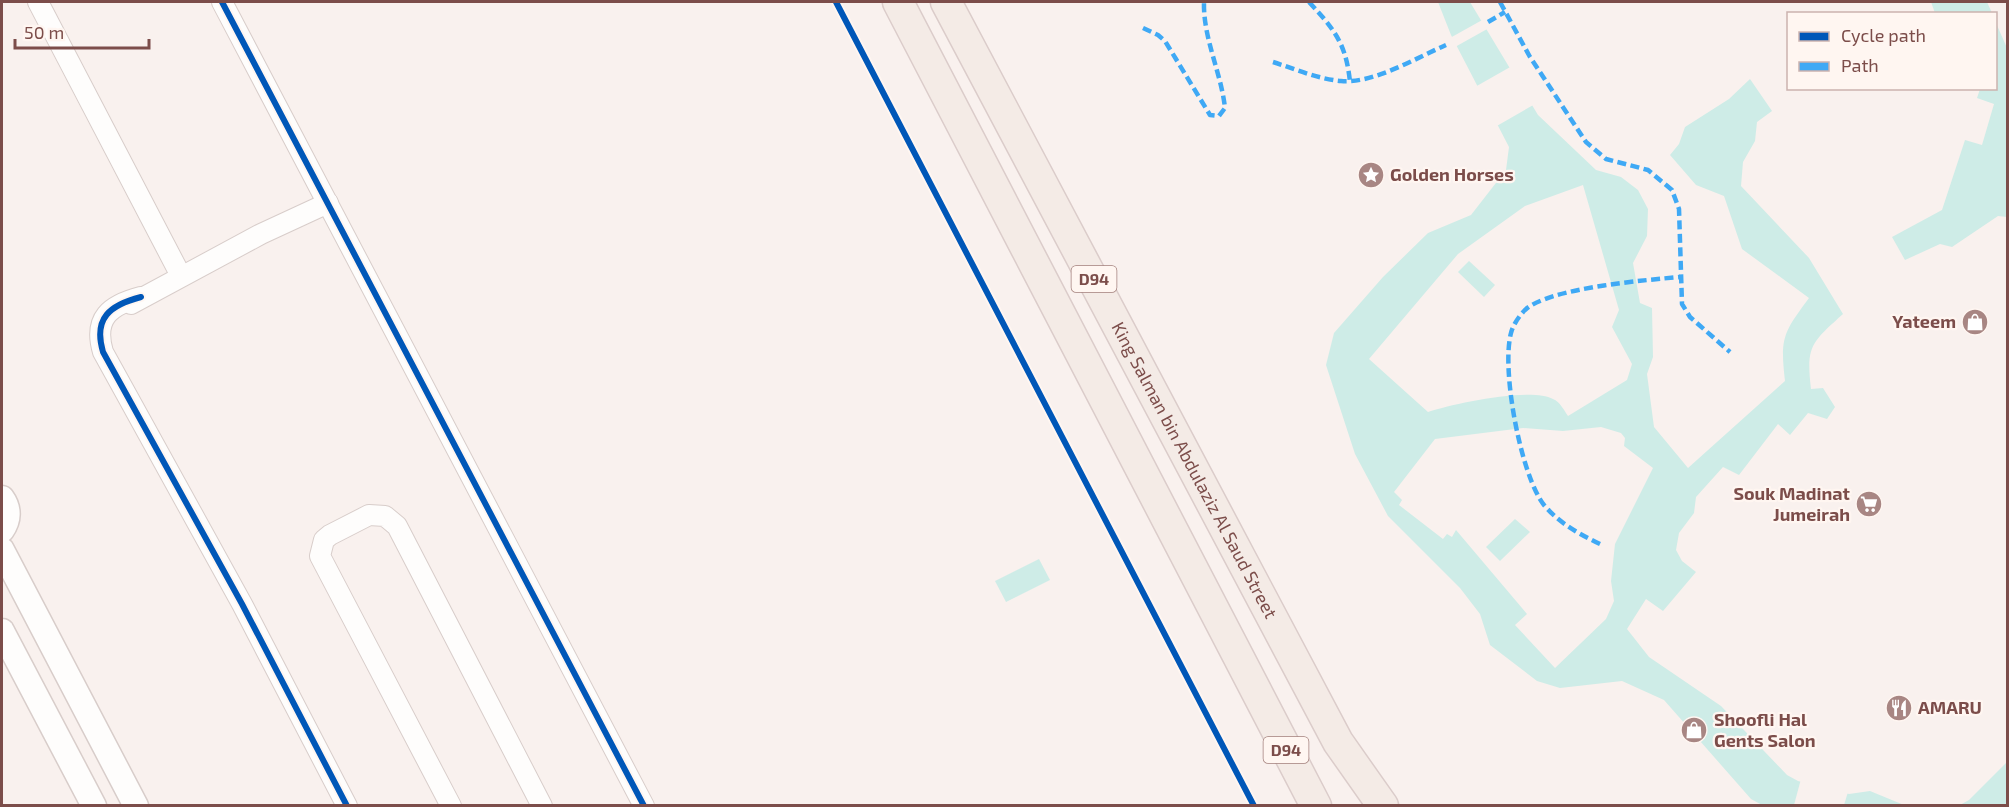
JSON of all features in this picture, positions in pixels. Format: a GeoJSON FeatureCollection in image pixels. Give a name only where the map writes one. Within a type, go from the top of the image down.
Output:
{"type":"FeatureCollection","features":[{"type":"Feature","properties":{"kind":"main road","name":"D94"},"geometry":{"type":"LineString","coordinates":[[898,2],[1316,806]]}},
{"type":"Feature","properties":{"kind":"main road","name":"King Salman bin Abdulaziz Al Saud Street"},"geometry":{"type":"LineString","coordinates":[[946,2],[1338,742],[1383,806]]}},
{"type":"Feature","properties":{"kind":"main road"},"geometry":{"type":"LineString","coordinates":[[1065,323],[1061,289],[1062,272],[1073,240]]}},
{"type":"Feature","properties":{"kind":"main road"},"geometry":{"type":"LineString","coordinates":[[1257,694],[1308,806]]}},
{"type":"Feature","properties":{"kind":"main road"},"geometry":{"type":"LineString","coordinates":[[1257,694],[1334,806]]}},
{"type":"Feature","properties":{"kind":"street"},"geometry":{"type":"LineString","coordinates":[[38,2],[181,276]]}},
{"type":"Feature","properties":{"kind":"street"},"geometry":{"type":"LineString","coordinates":[[222,2],[644,806]]}},
{"type":"Feature","properties":{"kind":"street"},"geometry":{"type":"LineString","coordinates":[[325,197],[285,213],[261,234],[141,297],[114,306],[103,321],[99,340],[110,365],[242,604],[347,806]]}},
{"type":"Feature","properties":{"kind":"street"},"geometry":{"type":"LineString","coordinates":[[2,498],[8,510],[8,520],[2,530]]}},
{"type":"Feature","properties":{"kind":"street"},"geometry":{"type":"LineString","coordinates":[[451,806],[320,556],[320,547],[330,535],[369,514],[384,516],[397,526],[542,806]]}},
{"type":"Feature","properties":{"kind":"street"},"geometry":{"type":"LineString","coordinates":[[2,550],[136,806]]}},
{"type":"Feature","properties":{"kind":"street"},"geometry":{"type":"LineString","coordinates":[[2,631],[94,806]]}},
{"type":"Feature","properties":{"kind":"water"},"geometry":{"type":"Polygon","coordinates":[[[1438,2],[1470,2],[1538,115],[1596,170],[1621,177],[1638,190],[1648,209],[1647,236],[1633,263],[1640,303],[1652,308],[1653,357],[1647,374],[1654,427],[1688,468],[1785,381],[1783,355],[1785,336],[1809,298],[1742,249],[1724,196],[1696,185],[1670,155],[1679,144],[1685,127],[1729,99],[1750,79],[1772,111],[1757,122],[1755,141],[1743,162],[1741,186],[1809,258],[1843,314],[1817,339],[1810,354],[1809,363],[1811,389],[1823,388],[1835,407],[1827,419],[1808,413],[1790,435],[1778,424],[1739,475],[1723,467],[1696,497],[1694,513],[1679,533],[1676,550],[1682,561],[1696,572],[1663,611],[1646,599],[1627,629],[1649,657],[1721,706],[1787,775],[1798,781],[1849,794],[1870,791],[1904,805],[1762,805],[1751,799],[1664,700],[1622,681],[1560,688],[1537,681],[1490,645],[1480,614],[1460,588],[1388,516],[1355,454],[1326,365],[1334,333],[1383,277],[1428,233],[1471,215],[1506,170],[1509,147],[1451,35],[1438,2]],[[1583,185],[1525,206],[1458,254],[1369,359],[1428,412],[1472,401],[1527,395],[1553,399],[1560,404],[1568,416],[1627,380],[1632,364],[1612,327],[1619,310],[1583,185]],[[1601,427],[1563,431],[1523,428],[1435,439],[1394,492],[1402,500],[1399,505],[1443,539],[1447,534],[1452,537],[1456,530],[1527,614],[1515,625],[1555,668],[1606,619],[1614,601],[1611,581],[1615,544],[1653,468],[1624,446],[1625,438],[1621,433],[1601,427]]]}},
{"type":"Feature","properties":{"kind":"water"},"geometry":{"type":"Polygon","coordinates":[[[1931,2],[1987,2],[1992,12],[1935,12],[1931,2]]]}},
{"type":"Feature","properties":{"kind":"water"},"geometry":{"type":"Polygon","coordinates":[[[1997,25],[2007,48],[2007,217],[1998,216],[1952,247],[1940,244],[1905,260],[1892,237],[1942,210],[1965,140],[1982,145],[1994,104],[1977,98],[1980,90],[1997,90],[1997,25]]]}},
{"type":"Feature","properties":{"kind":"water"},"geometry":{"type":"Polygon","coordinates":[[[1469,261],[1495,285],[1484,297],[1458,272],[1469,261]]]}},
{"type":"Feature","properties":{"kind":"water"},"geometry":{"type":"Polygon","coordinates":[[[1515,519],[1530,532],[1500,561],[1486,547],[1515,519]]]}},
{"type":"Feature","properties":{"kind":"water"},"geometry":{"type":"Polygon","coordinates":[[[1039,559],[1050,580],[1006,602],[995,581],[1039,559]]]}},
{"type":"Feature","properties":{"kind":"water"},"geometry":{"type":"Polygon","coordinates":[[[2007,762],[2007,805],[1960,805],[1969,800],[2007,762]]]}},
{"type":"Feature","properties":{"kind":"pier"},"geometry":{"type":"Polygon","coordinates":[[[1484,19],[1489,28],[1455,47],[1450,38],[1484,19]]]}},
{"type":"Feature","properties":{"kind":"pier"},"geometry":{"type":"Polygon","coordinates":[[[1512,66],[1535,104],[1495,127],[1475,87],[1512,66]]]}},
{"type":"Feature","properties":{"kind":"pier"},"geometry":{"type":"Polygon","coordinates":[[[1801,779],[1848,792],[1844,805],[1794,805],[1801,779]]]}},
{"type":"Feature","properties":{"kind":"marked path"},"geometry":{"type":"LineString","coordinates":[[1143,28],[1165,41],[1210,115],[1219,116],[1225,108],[1206,29],[1204,2]]}},
{"type":"Feature","properties":{"kind":"marked path"},"geometry":{"type":"LineString","coordinates":[[1309,2],[1332,29],[1342,47],[1350,82]]}},
{"type":"Feature","properties":{"kind":"marked path"},"geometry":{"type":"LineString","coordinates":[[1500,2],[1530,57],[1586,142],[1606,159],[1648,170],[1672,190],[1679,209],[1682,304],[1690,317],[1730,352]]}},
{"type":"Feature","properties":{"kind":"marked path"},"geometry":{"type":"LineString","coordinates":[[1488,22],[1505,12]]}},
{"type":"Feature","properties":{"kind":"marked path"},"geometry":{"type":"LineString","coordinates":[[1273,62],[1324,78],[1353,81],[1394,69],[1446,45]]}},
{"type":"Feature","properties":{"kind":"marked path"},"geometry":{"type":"LineString","coordinates":[[1600,544],[1563,523],[1544,505],[1536,491],[1528,471],[1515,422],[1509,371],[1511,333],[1525,310],[1537,302],[1554,296],[1598,286],[1680,277]]}},
{"type":"Feature","properties":{"kind":"cycle path"},"geometry":{"type":"LineString","coordinates":[[222,2],[644,806]]}},
{"type":"Feature","properties":{"kind":"cycle path"},"geometry":{"type":"LineString","coordinates":[[836,2],[1254,806]]}},
{"type":"Feature","properties":{"kind":"cycle path"},"geometry":{"type":"LineString","coordinates":[[141,297],[113,309],[102,322],[100,340],[103,352],[242,604],[347,806]]}},
{"type":"Feature","properties":{"kind":"place","name":"Golden Horses"},"geometry":{"type":"Point","coordinates":[1371,175]}},
{"type":"Feature","properties":{"kind":"place","name":"Yateem"},"geometry":{"type":"Point","coordinates":[1975,322]}},
{"type":"Feature","properties":{"kind":"place","name":"Souk Madinat Jumeirah"},"geometry":{"type":"Point","coordinates":[1869,504]}},
{"type":"Feature","properties":{"kind":"place","name":"AMARU"},"geometry":{"type":"Point","coordinates":[1899,708]}},
{"type":"Feature","properties":{"kind":"place","name":"Shoofli Hal Gents Salon"},"geometry":{"type":"Point","coordinates":[1694,730]}}]}
